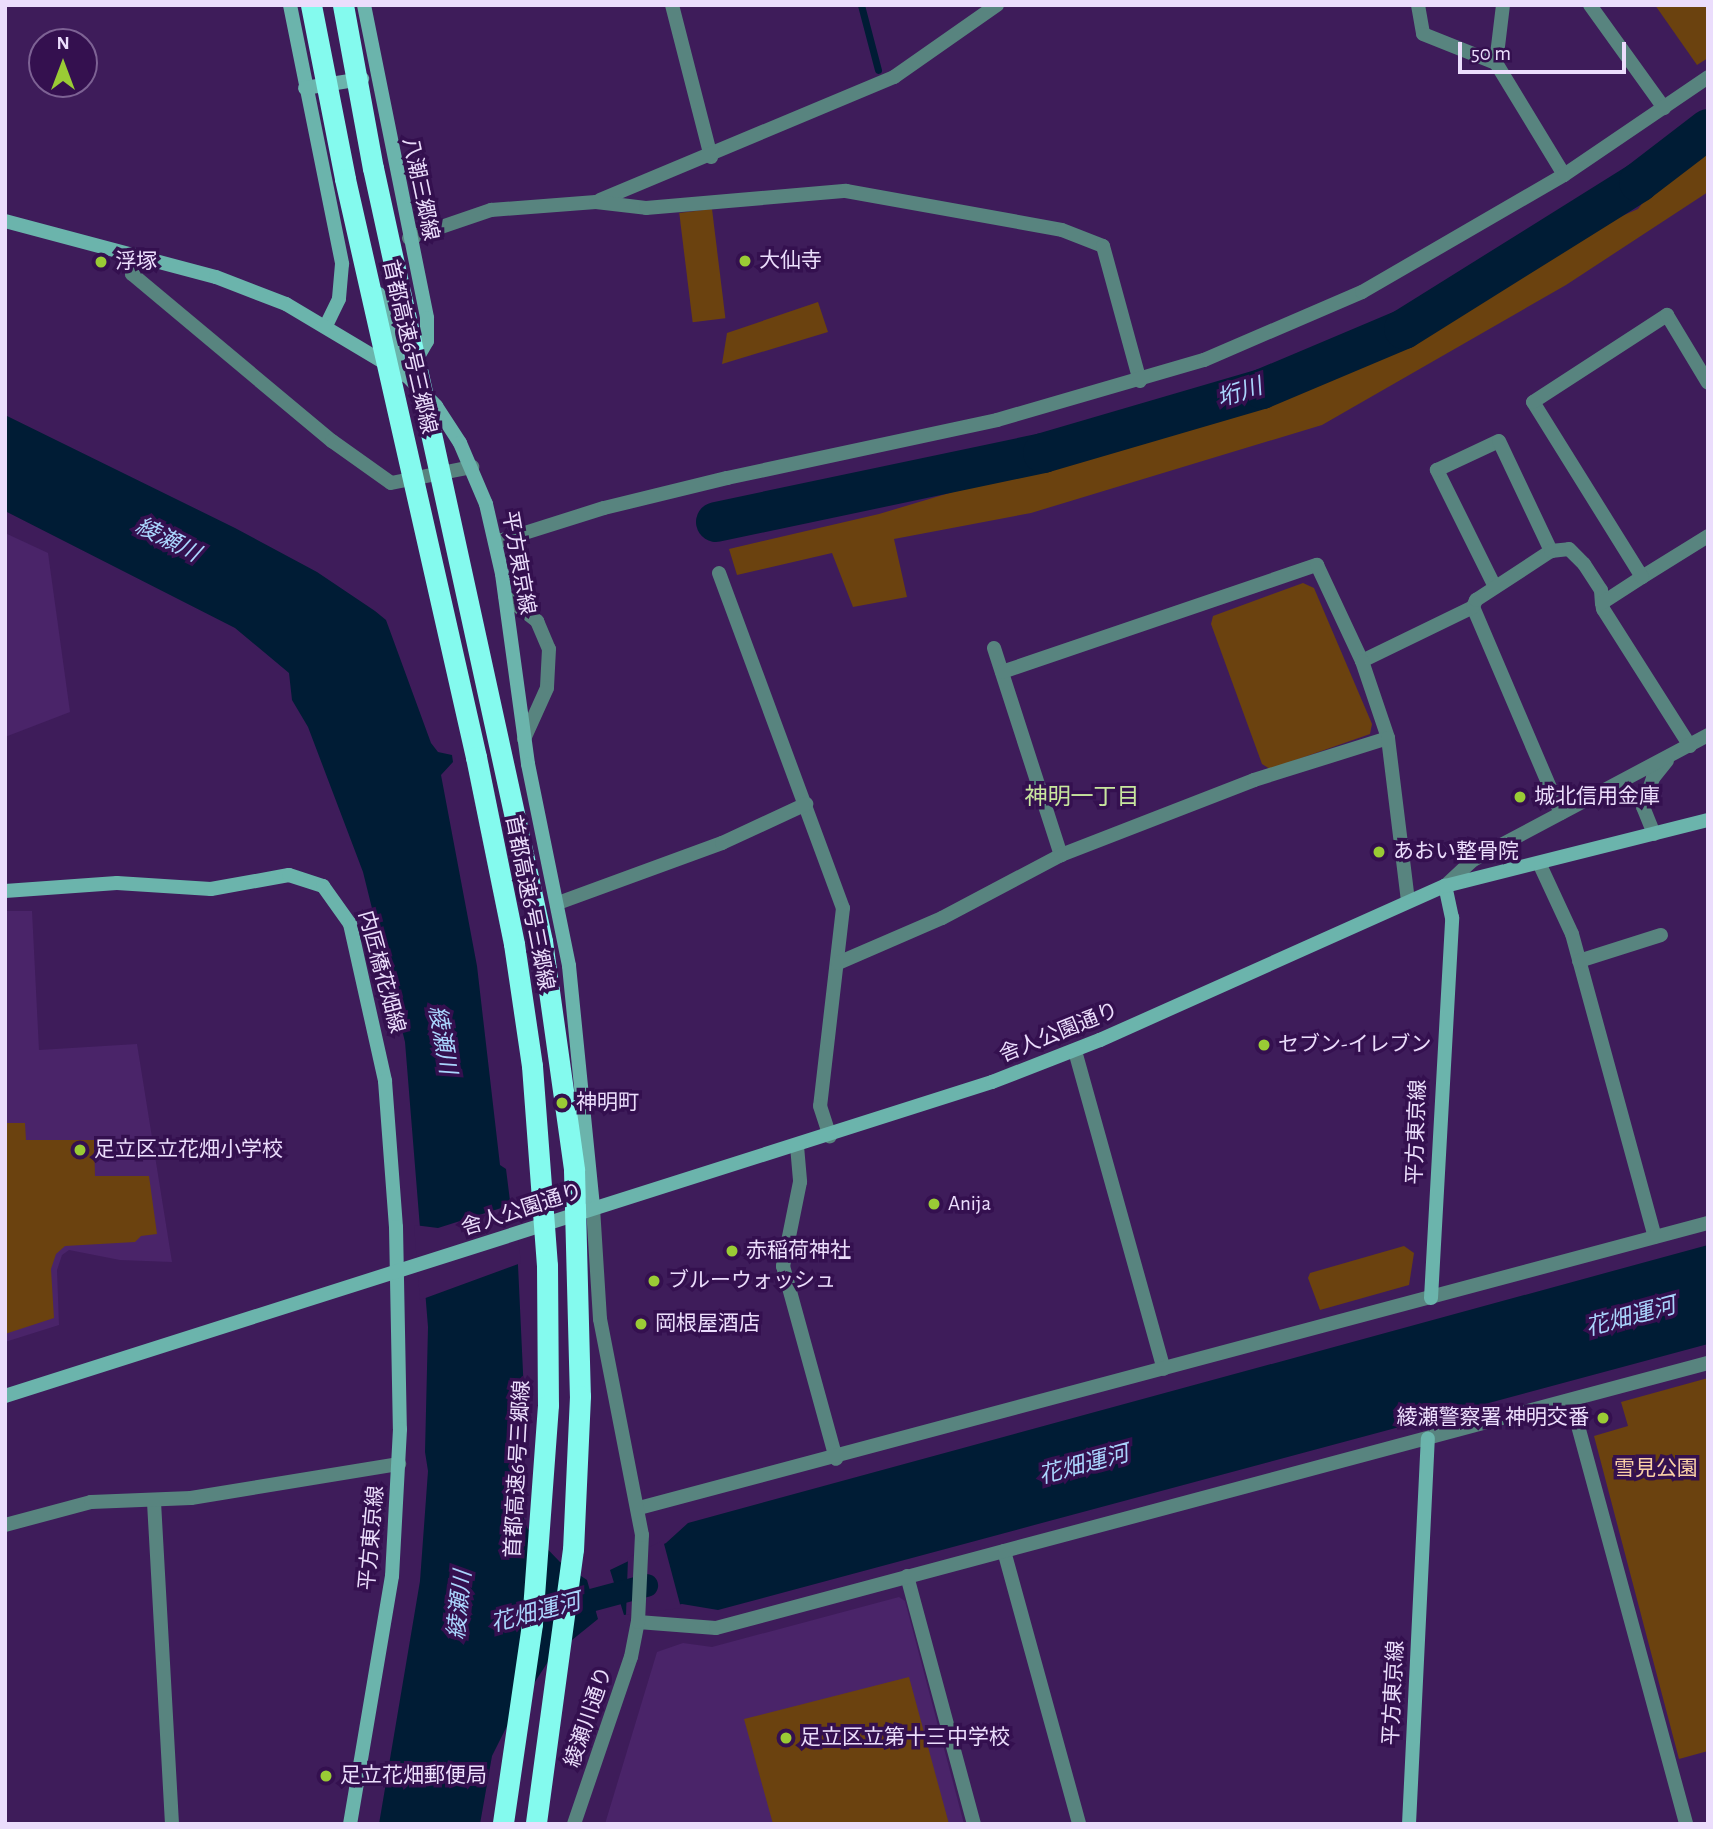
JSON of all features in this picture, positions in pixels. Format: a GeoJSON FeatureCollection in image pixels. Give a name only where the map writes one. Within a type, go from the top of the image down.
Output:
{"type":"FeatureCollection","features":[{"type":"Feature","properties":{"kind":"highway","name":"首都高速6号三郷線"},"geometry":{"type":"LineString","coordinates":[[311,5],[345,179],[476,757],[514,944],[532,1066],[547,1265],[548,1405],[532,1624],[503,1824]]}},
{"type":"Feature","properties":{"kind":"highway","name":"首都高速6号三郷線"},"geometry":{"type":"LineString","coordinates":[[343,5],[373,168],[542,941],[572,1157],[580,1396],[573,1549],[536,1824]]}},
{"type":"Feature","properties":{"kind":"main road"},"geometry":{"type":"LineString","coordinates":[[290,5],[343,281],[326,326]]}},
{"type":"Feature","properties":{"kind":"main road","name":"八潮三郷線"},"geometry":{"type":"LineString","coordinates":[[364,5],[428,331],[427,341],[407,376]]}},
{"type":"Feature","properties":{"kind":"main road"},"geometry":{"type":"LineString","coordinates":[[305,88],[376,77]]}},
{"type":"Feature","properties":{"kind":"main road"},"geometry":{"type":"LineString","coordinates":[[318,155],[390,321],[407,376]]}},
{"type":"Feature","properties":{"kind":"main road","name":"平方東京線"},"geometry":{"type":"LineString","coordinates":[[5,221],[242,286],[326,326],[407,376],[436,407],[472,467],[496,542],[524,739],[558,903],[579,1032],[593,1208]]}},
{"type":"Feature","properties":{"kind":"main road","name":"舎人公園通り"},"geometry":{"type":"LineString","coordinates":[[398,1272],[593,1208],[830,1136],[1075,1051],[1408,900],[1445,886],[1540,865],[1708,820]]}},
{"type":"Feature","properties":{"kind":"main road","name":"内匠橋花畑線"},"geometry":{"type":"LineString","coordinates":[[5,891],[117,883],[211,889],[289,875],[314,880],[332,894],[349,924],[379,1039],[398,1272]]}},
{"type":"Feature","properties":{"kind":"main road","name":"平方東京線"},"geometry":{"type":"LineString","coordinates":[[1430,1298],[1452,918],[1445,886]]}},
{"type":"Feature","properties":{"kind":"main road"},"geometry":{"type":"LineString","coordinates":[[5,1396],[398,1272]]}},
{"type":"Feature","properties":{"kind":"main road","name":"平方東京線"},"geometry":{"type":"LineString","coordinates":[[350,1824],[392,1576],[399,1464],[398,1272]]}},
{"type":"Feature","properties":{"kind":"main road","name":"平方東京線"},"geometry":{"type":"LineString","coordinates":[[1409,1824],[1427,1438]]}},
{"type":"Feature","properties":{"kind":"street"},"geometry":{"type":"LineString","coordinates":[[672,5],[712,157]]}},
{"type":"Feature","properties":{"kind":"street"},"geometry":{"type":"LineString","coordinates":[[596,202],[712,157],[894,77],[997,5]]}},
{"type":"Feature","properties":{"kind":"street"},"geometry":{"type":"LineString","coordinates":[[1418,5],[1423,34],[1496,63],[1564,175]]}},
{"type":"Feature","properties":{"kind":"street"},"geometry":{"type":"LineString","coordinates":[[1496,63],[1503,5]]}},
{"type":"Feature","properties":{"kind":"street"},"geometry":{"type":"LineString","coordinates":[[1590,5],[1664,108]]}},
{"type":"Feature","properties":{"kind":"street"},"geometry":{"type":"LineString","coordinates":[[496,542],[604,508],[997,420],[1140,381],[1278,331],[1362,292],[1564,175],[1708,77]]}},
{"type":"Feature","properties":{"kind":"street"},"geometry":{"type":"LineString","coordinates":[[409,238],[492,210],[596,202],[646,208],[846,191],[1062,230],[1103,246],[1140,381]]}},
{"type":"Feature","properties":{"kind":"street"},"geometry":{"type":"LineString","coordinates":[[132,254],[132,274],[332,441],[391,483],[472,467]]}},
{"type":"Feature","properties":{"kind":"street"},"geometry":{"type":"LineString","coordinates":[[1642,577],[1532,402],[1668,316],[1708,383]]}},
{"type":"Feature","properties":{"kind":"street"},"geometry":{"type":"LineString","coordinates":[[1495,587],[1437,470],[1499,441],[1551,551]]}},
{"type":"Feature","properties":{"kind":"street"},"geometry":{"type":"LineString","coordinates":[[1602,603],[1708,536]]}},
{"type":"Feature","properties":{"kind":"street"},"geometry":{"type":"LineString","coordinates":[[1362,661],[1473,607],[1495,587],[1551,551],[1569,549],[1601,590],[1602,603],[1690,746]]}},
{"type":"Feature","properties":{"kind":"street"},"geometry":{"type":"LineString","coordinates":[[1002,673],[1317,565],[1362,661],[1388,738],[1408,900]]}},
{"type":"Feature","properties":{"kind":"street"},"geometry":{"type":"LineString","coordinates":[[719,573],[843,908],[820,1105],[830,1136]]}},
{"type":"Feature","properties":{"kind":"street"},"geometry":{"type":"LineString","coordinates":[[505,596],[537,621],[549,649],[547,688],[524,739]]}},
{"type":"Feature","properties":{"kind":"street"},"geometry":{"type":"LineString","coordinates":[[1473,607],[1561,813]]}},
{"type":"Feature","properties":{"kind":"street"},"geometry":{"type":"LineString","coordinates":[[993,648],[1061,855]]}},
{"type":"Feature","properties":{"kind":"street"},"geometry":{"type":"LineString","coordinates":[[1445,886],[1473,860],[1708,735]]}},
{"type":"Feature","properties":{"kind":"street"},"geometry":{"type":"LineString","coordinates":[[838,962],[942,918],[1061,855],[1254,780],[1388,738]]}},
{"type":"Feature","properties":{"kind":"street"},"geometry":{"type":"LineString","coordinates":[[1654,834],[1643,807],[1653,778],[1670,757]]}},
{"type":"Feature","properties":{"kind":"street"},"geometry":{"type":"LineString","coordinates":[[558,903],[722,843],[806,804]]}},
{"type":"Feature","properties":{"kind":"street"},"geometry":{"type":"LineString","coordinates":[[1540,865],[1579,961],[1655,1237]]}},
{"type":"Feature","properties":{"kind":"street"},"geometry":{"type":"LineString","coordinates":[[1579,961],[1661,935]]}},
{"type":"Feature","properties":{"kind":"street"},"geometry":{"type":"LineString","coordinates":[[1075,1051],[1164,1369]]}},
{"type":"Feature","properties":{"kind":"street"},"geometry":{"type":"LineString","coordinates":[[797,1146],[800,1182],[783,1266],[836,1459]]}},
{"type":"Feature","properties":{"kind":"street","name":"綾瀬川通り"},"geometry":{"type":"LineString","coordinates":[[574,1824],[631,1657],[638,1617],[642,1535],[639,1508],[600,1319],[593,1208]]}},
{"type":"Feature","properties":{"kind":"street"},"geometry":{"type":"LineString","coordinates":[[639,1508],[836,1459],[1708,1223]]}},
{"type":"Feature","properties":{"kind":"street"},"geometry":{"type":"LineString","coordinates":[[638,1617],[716,1628],[1708,1363]]}},
{"type":"Feature","properties":{"kind":"street"},"geometry":{"type":"LineString","coordinates":[[1571,1400],[1686,1824]]}},
{"type":"Feature","properties":{"kind":"street"},"geometry":{"type":"LineString","coordinates":[[5,1525],[91,1502],[154,1502],[399,1464]]}},
{"type":"Feature","properties":{"kind":"street"},"geometry":{"type":"LineString","coordinates":[[154,1502],[172,1824]]}},
{"type":"Feature","properties":{"kind":"street"},"geometry":{"type":"LineString","coordinates":[[1003,1550],[1079,1824]]}},
{"type":"Feature","properties":{"kind":"street"},"geometry":{"type":"LineString","coordinates":[[907,1576],[974,1824]]}},
{"type":"Feature","properties":{"kind":"shaded area"},"geometry":{"type":"Polygon","coordinates":[[[5,533],[48,553],[70,712],[5,737],[5,533]]]}},
{"type":"Feature","properties":{"kind":"shaded area","name":"足立区立花畑小学校"},"geometry":{"type":"Polygon","coordinates":[[[5,911],[32,911],[39,1050],[137,1044],[172,1262],[120,1260],[69,1250],[62,1255],[57,1270],[59,1325],[5,1342],[5,911]]]}},
{"type":"Feature","properties":{"kind":"shaded area","name":"足立区立第十三中学校"},"geometry":{"type":"Polygon","coordinates":[[[899,1597],[905,1601],[964,1824],[605,1824],[657,1652],[683,1643],[712,1647],[899,1597]]]}},
{"type":"Feature","properties":{"kind":"green space"},"geometry":{"type":"Polygon","coordinates":[[[1655,5],[1708,5],[1708,58],[1697,65],[1655,5]]]}},
{"type":"Feature","properties":{"kind":"green space"},"geometry":{"type":"Polygon","coordinates":[[[1708,145],[1708,192],[1566,285],[1322,425],[1031,513],[894,539],[907,597],[853,607],[832,553],[737,575],[729,549],[879,514],[1220,412],[1364,357],[1594,228],[1638,209],[1664,174],[1708,145]]]}},
{"type":"Feature","properties":{"kind":"green space"},"geometry":{"type":"Polygon","coordinates":[[[712,209],[725,318],[693,322],[679,213],[712,209]]]}},
{"type":"Feature","properties":{"kind":"green space"},"geometry":{"type":"Polygon","coordinates":[[[818,302],[828,332],[722,364],[727,333],[818,302]]]}},
{"type":"Feature","properties":{"kind":"green space"},"geometry":{"type":"Polygon","coordinates":[[[1303,583],[1314,588],[1372,724],[1370,734],[1270,769],[1262,764],[1211,624],[1213,616],[1303,583]]]}},
{"type":"Feature","properties":{"kind":"green space"},"geometry":{"type":"Polygon","coordinates":[[[5,1123],[25,1123],[26,1140],[94,1140],[95,1176],[149,1176],[157,1234],[141,1236],[135,1242],[65,1246],[56,1254],[51,1269],[54,1318],[5,1334],[5,1123]]]}},
{"type":"Feature","properties":{"kind":"green space"},"geometry":{"type":"Polygon","coordinates":[[[1404,1246],[1414,1253],[1409,1285],[1320,1310],[1308,1278],[1310,1273],[1404,1246]]]}},
{"type":"Feature","properties":{"kind":"green space","name":"雪見公園"},"geometry":{"type":"Polygon","coordinates":[[[1708,1378],[1708,1751],[1679,1759],[1594,1436],[1628,1426],[1621,1402],[1708,1378]]]}},
{"type":"Feature","properties":{"kind":"green space"},"geometry":{"type":"Polygon","coordinates":[[[909,1677],[949,1824],[773,1824],[744,1719],[909,1677]]]}},
{"type":"Feature","properties":{"kind":"water","name":"綾瀬川"},"geometry":{"type":"Polygon","coordinates":[[[5,415],[235,528],[317,572],[375,611],[386,620],[431,743],[438,752],[452,755],[453,762],[441,775],[477,966],[500,1165],[506,1169],[518,1265],[525,1415],[522,1512],[527,1528],[560,1562],[587,1580],[598,1619],[551,1657],[508,1724],[492,1756],[480,1824],[379,1824],[420,1581],[428,1471],[425,1452],[428,1327],[405,1042],[363,872],[308,727],[292,700],[289,673],[235,628],[5,511],[5,415]]]}},
{"type":"Feature","properties":{"kind":"water"},"geometry":{"type":"Polygon","coordinates":[[[1708,1245],[1708,1344],[718,1610],[682,1604],[624,1615],[610,1570],[666,1543],[688,1523],[1708,1245]]]}},
{"type":"Feature","properties":{"kind":"pier"},"geometry":{"type":"Polygon","coordinates":[[[514,1204],[521,1263],[420,1300],[414,1225],[438,1228],[514,1204]]]}},
{"type":"Feature","properties":{"kind":"pier"},"geometry":{"type":"Polygon","coordinates":[[[663,1540],[681,1608],[626,1615],[628,1558],[663,1540]]]}},
{"type":"Feature","properties":{"kind":"waterway"},"geometry":{"type":"LineString","coordinates":[[861,5],[878,70]]}},
{"type":"Feature","properties":{"kind":"waterway","name":"垳川"},"geometry":{"type":"LineString","coordinates":[[716,522],[1043,453],[1262,389],[1404,329],[1639,182],[1708,129]]}},
{"type":"Feature","properties":{"kind":"waterway","name":"花畑運河"},"geometry":{"type":"LineString","coordinates":[[564,1607],[646,1585]]}},
{"type":"Feature","properties":{"kind":"place","name":"大仙寺"},"geometry":{"type":"Point","coordinates":[745,261]}},
{"type":"Feature","properties":{"kind":"place","name":"浮塚"},"geometry":{"type":"Point","coordinates":[101,262]}},
{"type":"Feature","properties":{"kind":"place","name":"城北信用金庫"},"geometry":{"type":"Point","coordinates":[1520,797]}},
{"type":"Feature","properties":{"kind":"place","name":"あおい整骨院"},"geometry":{"type":"Point","coordinates":[1379,852]}},
{"type":"Feature","properties":{"kind":"place","name":"セブン-イレブン"},"geometry":{"type":"Point","coordinates":[1264,1045]}},
{"type":"Feature","properties":{"kind":"place","name":"神明町"},"geometry":{"type":"Point","coordinates":[562,1103]}},
{"type":"Feature","properties":{"kind":"place","name":"足立区立花畑小学校"},"geometry":{"type":"Point","coordinates":[80,1150]}},
{"type":"Feature","properties":{"kind":"place","name":"Anija"},"geometry":{"type":"Point","coordinates":[934,1204]}},
{"type":"Feature","properties":{"kind":"place","name":"赤稲荷神社"},"geometry":{"type":"Point","coordinates":[732,1251]}},
{"type":"Feature","properties":{"kind":"place","name":"ブルーウォッシュ"},"geometry":{"type":"Point","coordinates":[654,1281]}},
{"type":"Feature","properties":{"kind":"place","name":"岡根屋酒店"},"geometry":{"type":"Point","coordinates":[641,1324]}},
{"type":"Feature","properties":{"kind":"place","name":"綾瀬警察署 神明交番"},"geometry":{"type":"Point","coordinates":[1603,1418]}},
{"type":"Feature","properties":{"kind":"place","name":"足立区立第十三中学校"},"geometry":{"type":"Point","coordinates":[786,1738]}},
{"type":"Feature","properties":{"kind":"place","name":"足立花畑郵便局"},"geometry":{"type":"Point","coordinates":[326,1776]}},
{"type":"Feature","properties":{"kind":"district","name":"神明一丁目"},"geometry":{"type":"Point","coordinates":[1082,798]}}]}
